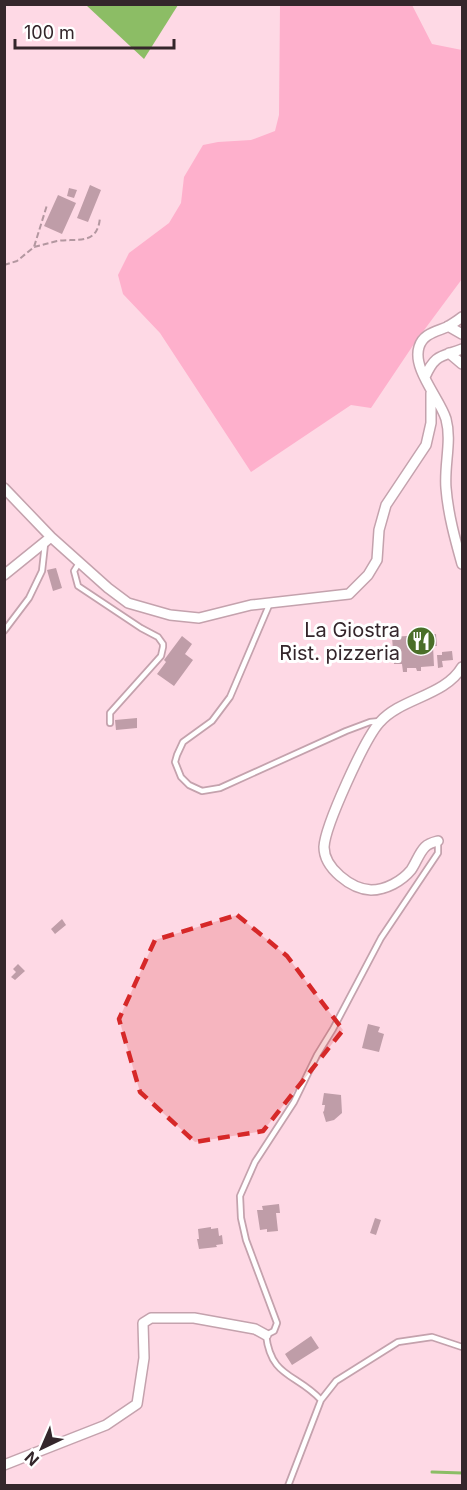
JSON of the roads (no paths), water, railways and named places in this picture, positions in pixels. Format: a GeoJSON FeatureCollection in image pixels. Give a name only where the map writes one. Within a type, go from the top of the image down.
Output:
{"type":"FeatureCollection","features":[{"type":"Feature","properties":{"kind":"street"},"geometry":{"type":"LineString","coordinates":[[462,317],[425,337],[419,345],[417,354],[419,365],[444,412],[448,426],[446,487],[451,522],[462,564]]}},
{"type":"Feature","properties":{"kind":"street"},"geometry":{"type":"LineString","coordinates":[[448,326],[462,334]]}},
{"type":"Feature","properties":{"kind":"street"},"geometry":{"type":"LineString","coordinates":[[425,377],[430,364],[437,358],[462,349]]}},
{"type":"Feature","properties":{"kind":"street"},"geometry":{"type":"LineString","coordinates":[[449,353],[462,364]]}},
{"type":"Feature","properties":{"kind":"street"},"geometry":{"type":"LineString","coordinates":[[4,488],[48,539],[128,603],[170,615],[199,618],[251,605],[349,594],[368,575],[377,560],[379,530],[386,505],[426,445],[431,423],[432,393]]}},
{"type":"Feature","properties":{"kind":"street"},"geometry":{"type":"LineString","coordinates":[[4,575],[48,539]]}},
{"type":"Feature","properties":{"kind":"street"},"geometry":{"type":"LineString","coordinates":[[438,842],[425,847],[410,871],[401,880],[388,887],[371,890],[344,879],[331,867],[324,848],[336,808],[353,770],[380,721],[444,685],[462,667]]}},
{"type":"Feature","properties":{"kind":"street"},"geometry":{"type":"LineString","coordinates":[[4,1465],[106,1425],[136,1404],[144,1358],[142,1323],[151,1318],[194,1318],[255,1329],[266,1335]]}},
{"type":"Feature","properties":{"kind":"lane"},"geometry":{"type":"LineString","coordinates":[[4,631],[29,598],[42,571],[48,539]]}},
{"type":"Feature","properties":{"kind":"lane"},"geometry":{"type":"LineString","coordinates":[[79,563],[75,571],[78,586],[158,637],[163,644],[161,656],[110,712],[110,723]]}},
{"type":"Feature","properties":{"kind":"lane"},"geometry":{"type":"LineString","coordinates":[[270,603],[230,697],[212,721],[183,742],[177,755],[175,762],[182,777],[189,785],[202,791],[220,788],[346,731],[370,722],[380,721]]}},
{"type":"Feature","properties":{"kind":"lane"},"geometry":{"type":"LineString","coordinates":[[321,1400],[312,1390],[275,1365],[268,1349],[266,1335],[274,1331],[277,1323],[246,1240],[241,1218],[240,1196],[255,1162],[294,1101],[381,938],[438,853],[438,842]]}},
{"type":"Feature","properties":{"kind":"lane"},"geometry":{"type":"LineString","coordinates":[[288,1485],[321,1400],[336,1381],[398,1342],[432,1337],[462,1347]]}},
{"type":"Feature","properties":{"kind":"waterway"},"geometry":{"type":"LineString","coordinates":[[432,1472],[462,1473]]}},
{"type":"Feature","properties":{"kind":"place","name":"La Giostra Rist. pizzeria"},"geometry":{"type":"Point","coordinates":[421,641]}}]}
